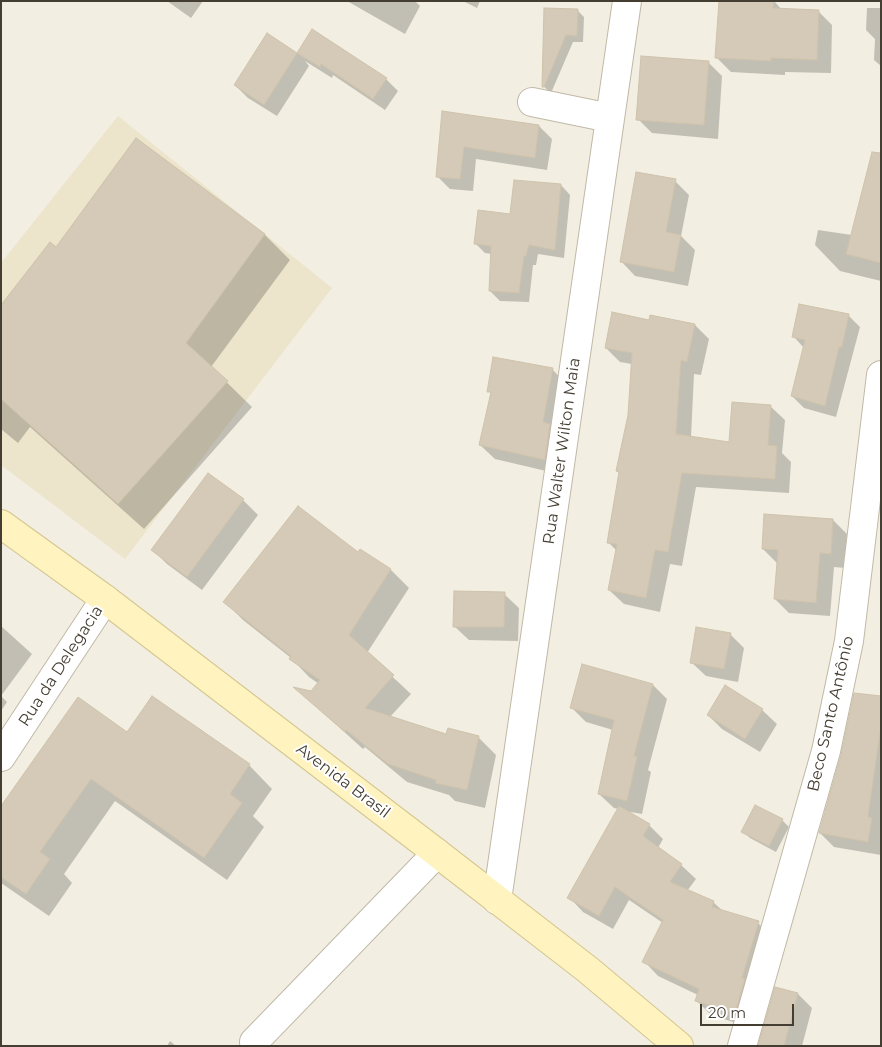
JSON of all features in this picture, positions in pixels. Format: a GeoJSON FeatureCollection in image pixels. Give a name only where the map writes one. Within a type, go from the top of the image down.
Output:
{"type":"FeatureCollection","features":[{"type":"Feature","properties":{"kind":"street","name":"Rua Walter Wilton Maia"},"geometry":{"type":"LineString","coordinates":[[497,900],[627,1]]}},
{"type":"Feature","properties":{"kind":"street"},"geometry":{"type":"LineString","coordinates":[[532,102],[610,118]]}},
{"type":"Feature","properties":{"kind":"street","name":"Beco Santo Antônio"},"geometry":{"type":"LineString","coordinates":[[742,1046],[826,751],[845,660],[865,523],[881,375]]}},
{"type":"Feature","properties":{"kind":"street","name":"Avenida Brasil"},"geometry":{"type":"LineString","coordinates":[[1,524],[105,599],[437,853],[587,969],[679,1046]]}},
{"type":"Feature","properties":{"kind":"street","name":"Rua da Delegacia"},"geometry":{"type":"LineString","coordinates":[[1,757],[105,599]]}},
{"type":"Feature","properties":{"kind":"street"},"geometry":{"type":"LineString","coordinates":[[254,1042],[437,853]]}},
{"type":"Feature","properties":{"kind":"shaded area"},"geometry":{"type":"Polygon","coordinates":[[[118,116],[332,288],[125,559],[1,465],[1,263],[118,116]]]}},
{"type":"Feature","properties":{"kind":"building"},"geometry":{"type":"Polygon","coordinates":[[[719,1],[774,1],[773,8],[819,10],[817,60],[771,58],[771,61],[715,58],[719,1]]]}},
{"type":"Feature","properties":{"kind":"building"},"geometry":{"type":"Polygon","coordinates":[[[544,8],[578,9],[577,36],[566,35],[544,87],[542,87],[544,8]]]}},
{"type":"Feature","properties":{"kind":"building"},"geometry":{"type":"Polygon","coordinates":[[[312,29],[387,78],[373,99],[321,64],[320,67],[297,53],[312,29]]]}},
{"type":"Feature","properties":{"kind":"building"},"geometry":{"type":"Polygon","coordinates":[[[267,33],[297,53],[264,105],[234,85],[267,33]]]}},
{"type":"Feature","properties":{"kind":"building"},"geometry":{"type":"Polygon","coordinates":[[[641,56],[709,61],[704,125],[636,120],[641,56]]]}},
{"type":"Feature","properties":{"kind":"building"},"geometry":{"type":"Polygon","coordinates":[[[442,111],[539,125],[535,158],[464,147],[460,179],[436,177],[442,111]]]}},
{"type":"Feature","properties":{"kind":"building"},"geometry":{"type":"Polygon","coordinates":[[[136,138],[265,234],[186,343],[228,381],[118,504],[1,399],[1,305],[50,242],[56,247],[136,138]]]}},
{"type":"Feature","properties":{"kind":"building"},"geometry":{"type":"Polygon","coordinates":[[[872,152],[881,153],[881,263],[846,254],[872,152]]]}},
{"type":"Feature","properties":{"kind":"building"},"geometry":{"type":"Polygon","coordinates":[[[636,172],[676,179],[666,232],[681,235],[674,272],[620,262],[636,172]]]}},
{"type":"Feature","properties":{"kind":"building"},"geometry":{"type":"Polygon","coordinates":[[[514,180],[561,184],[555,250],[529,245],[526,256],[524,256],[519,293],[489,291],[491,246],[474,244],[478,210],[510,214],[514,180]]]}},
{"type":"Feature","properties":{"kind":"building"},"geometry":{"type":"Polygon","coordinates":[[[799,304],[849,314],[842,347],[839,347],[825,406],[791,396],[805,340],[792,337],[799,304]]]}},
{"type":"Feature","properties":{"kind":"building"},"geometry":{"type":"Polygon","coordinates":[[[612,312],[649,320],[650,315],[695,324],[687,362],[681,360],[676,434],[729,442],[732,402],[771,405],[768,445],[777,446],[775,479],[682,473],[668,552],[655,550],[646,598],[608,590],[617,544],[607,543],[619,472],[616,471],[628,415],[632,353],[605,348],[612,312]]]}},
{"type":"Feature","properties":{"kind":"building"},"geometry":{"type":"Polygon","coordinates":[[[493,357],[553,368],[543,422],[550,424],[545,460],[479,445],[491,392],[487,392],[493,357]]]}},
{"type":"Feature","properties":{"kind":"building"},"geometry":{"type":"Polygon","coordinates":[[[208,473],[244,499],[187,577],[151,550],[208,473]]]}},
{"type":"Feature","properties":{"kind":"building"},"geometry":{"type":"Polygon","coordinates":[[[298,506],[358,552],[360,549],[391,569],[349,635],[394,675],[365,708],[446,734],[448,728],[479,736],[467,790],[435,783],[436,780],[388,764],[346,730],[345,732],[293,687],[311,691],[320,680],[289,659],[291,656],[223,602],[298,506]]]}},
{"type":"Feature","properties":{"kind":"building"},"geometry":{"type":"Polygon","coordinates":[[[764,514],[833,519],[831,554],[820,553],[816,603],[774,599],[778,550],[762,549],[764,514]]]}},
{"type":"Feature","properties":{"kind":"building"},"geometry":{"type":"Polygon","coordinates":[[[454,591],[505,592],[504,627],[453,627],[454,591]]]}},
{"type":"Feature","properties":{"kind":"building"},"geometry":{"type":"Polygon","coordinates":[[[696,627],[731,633],[724,669],[690,663],[696,627]]]}},
{"type":"Feature","properties":{"kind":"building"},"geometry":{"type":"Polygon","coordinates":[[[582,664],[653,684],[634,756],[637,757],[627,801],[598,794],[614,720],[570,708],[582,664]]]}},
{"type":"Feature","properties":{"kind":"building"},"geometry":{"type":"Polygon","coordinates":[[[725,685],[763,709],[745,739],[707,715],[725,685]]]}},
{"type":"Feature","properties":{"kind":"building"},"geometry":{"type":"Polygon","coordinates":[[[854,693],[881,696],[881,726],[868,817],[872,818],[868,842],[819,833],[841,755],[854,693]]]}},
{"type":"Feature","properties":{"kind":"building"},"geometry":{"type":"Polygon","coordinates":[[[152,696],[250,764],[230,794],[242,803],[204,858],[91,779],[40,852],[50,859],[26,894],[1,877],[1,806],[78,697],[127,732],[152,696]]]}},
{"type":"Feature","properties":{"kind":"building"},"geometry":{"type":"Polygon","coordinates":[[[755,805],[783,819],[769,846],[741,832],[755,805]]]}},
{"type":"Feature","properties":{"kind":"building"},"geometry":{"type":"Polygon","coordinates":[[[619,806],[650,824],[643,836],[682,864],[670,882],[714,901],[712,907],[759,921],[742,978],[745,979],[735,1013],[695,1001],[699,989],[642,962],[663,920],[615,887],[599,916],[567,898],[619,806]]]}},
{"type":"Feature","properties":{"kind":"building"},"geometry":{"type":"Polygon","coordinates":[[[775,987],[798,993],[784,1046],[758,1046],[775,987]]]}}]}
